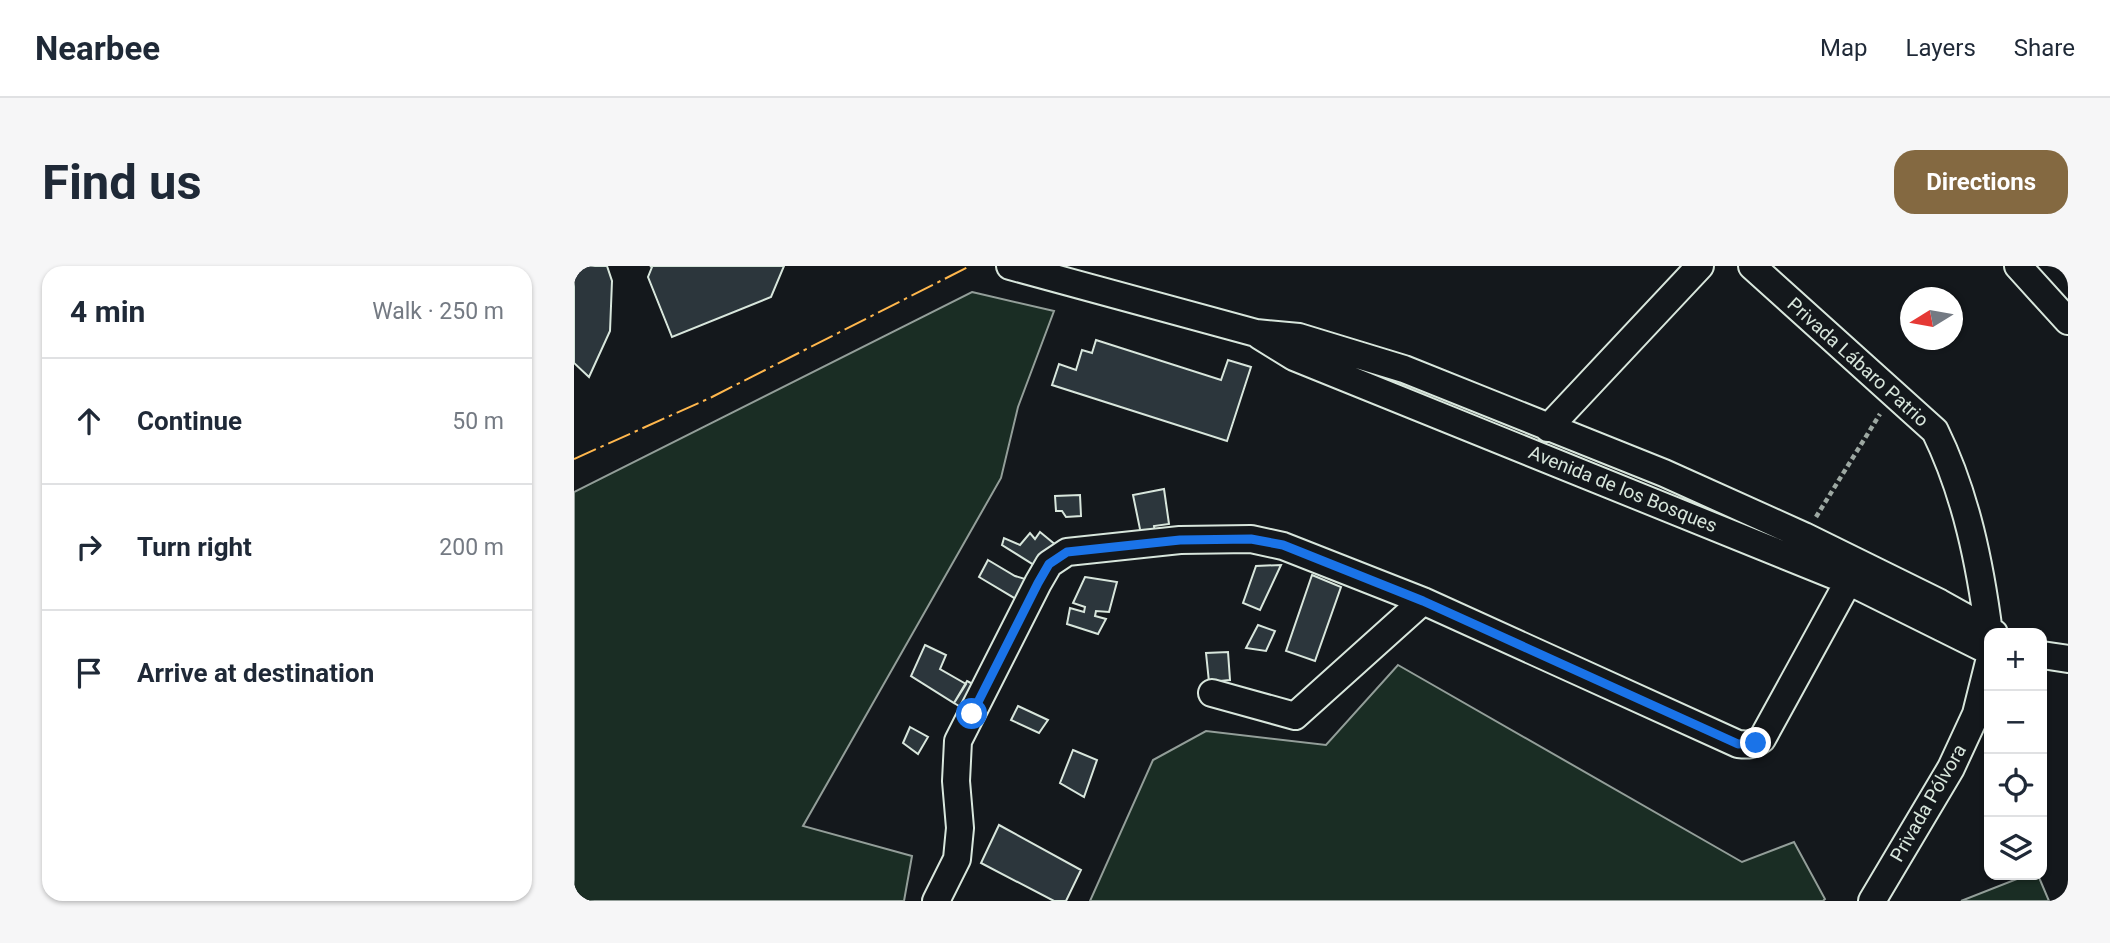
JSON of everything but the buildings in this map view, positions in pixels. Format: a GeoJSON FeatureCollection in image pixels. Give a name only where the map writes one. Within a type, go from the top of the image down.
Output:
{"type":"FeatureCollection","features":[{"type":"Feature","properties":{"kind":"street","name":"Avenida de los Bosques"},"geometry":{"type":"LineString","coordinates":[[1010,266],[1256,333],[1299,337],[1404,369],[1664,473],[1804,536],[1853,572]]}},
{"type":"Feature","properties":{"kind":"street"},"geometry":{"type":"LineString","coordinates":[[1548,428],[1700,266]]}},
{"type":"Feature","properties":{"kind":"street","name":"Privada Lábaro Patrio"},"geometry":{"type":"LineString","coordinates":[[1752,266],[1935,431],[1951,464],[1978,561],[1989,628]]}},
{"type":"Feature","properties":{"kind":"street"},"geometry":{"type":"LineString","coordinates":[[2018,266],[2068,321]]}},
{"type":"Feature","properties":{"kind":"street","name":"Avenida de los Bosques"},"geometry":{"type":"LineString","coordinates":[[1256,333],[1294,357],[1940,603],[1984,633]]}},
{"type":"Feature","properties":{"kind":"street"},"geometry":{"type":"LineString","coordinates":[[936,901],[957,859],[960,828],[956,781],[958,741],[1038,583],[1049,564],[1067,552],[1180,540],[1251,539],[1283,545],[1423,601],[1738,744],[1748,745],[1762,739],[1853,572]]}},
{"type":"Feature","properties":{"kind":"street"},"geometry":{"type":"LineString","coordinates":[[1212,693],[1295,716],[1423,601]]}},
{"type":"Feature","properties":{"kind":"street"},"geometry":{"type":"LineString","coordinates":[[2047,656],[2068,659]]}},
{"type":"Feature","properties":{"kind":"street","name":"Privada Pólvora"},"geometry":{"type":"LineString","coordinates":[[1871,901],[1951,768],[1976,714],[1984,682]]}},
{"type":"Feature","properties":{"kind":"path"},"geometry":{"type":"LineString","coordinates":[[1804,536],[1893,393]]}},
{"type":"Feature","properties":{"kind":"green space"},"geometry":{"type":"Polygon","coordinates":[[[972,292],[1054,311],[1018,407],[1001,478],[803,826],[912,856],[904,901],[574,901],[574,492],[972,292]]]}},
{"type":"Feature","properties":{"kind":"green space"},"geometry":{"type":"Polygon","coordinates":[[[1398,665],[1742,862],[1794,842],[1825,899],[1090,901],[1153,760],[1206,731],[1326,745],[1398,665]]]}},
{"type":"Feature","properties":{"kind":"green space"},"geometry":{"type":"Polygon","coordinates":[[[2014,880],[2040,880],[2049,901],[1961,901],[2014,880]]]}},
{"type":"Feature","properties":{"kind":"power"},"geometry":{"type":"LineString","coordinates":[[574,459],[712,397],[970,266]]}},
{"type":"Feature","properties":{"kind":"route"},"geometry":{"type":"LineString","coordinates":[[972,714],[1049,564],[1067,552],[1180,540],[1251,539],[1283,545],[1423,601],[1738,744],[1756,743]]}}]}
